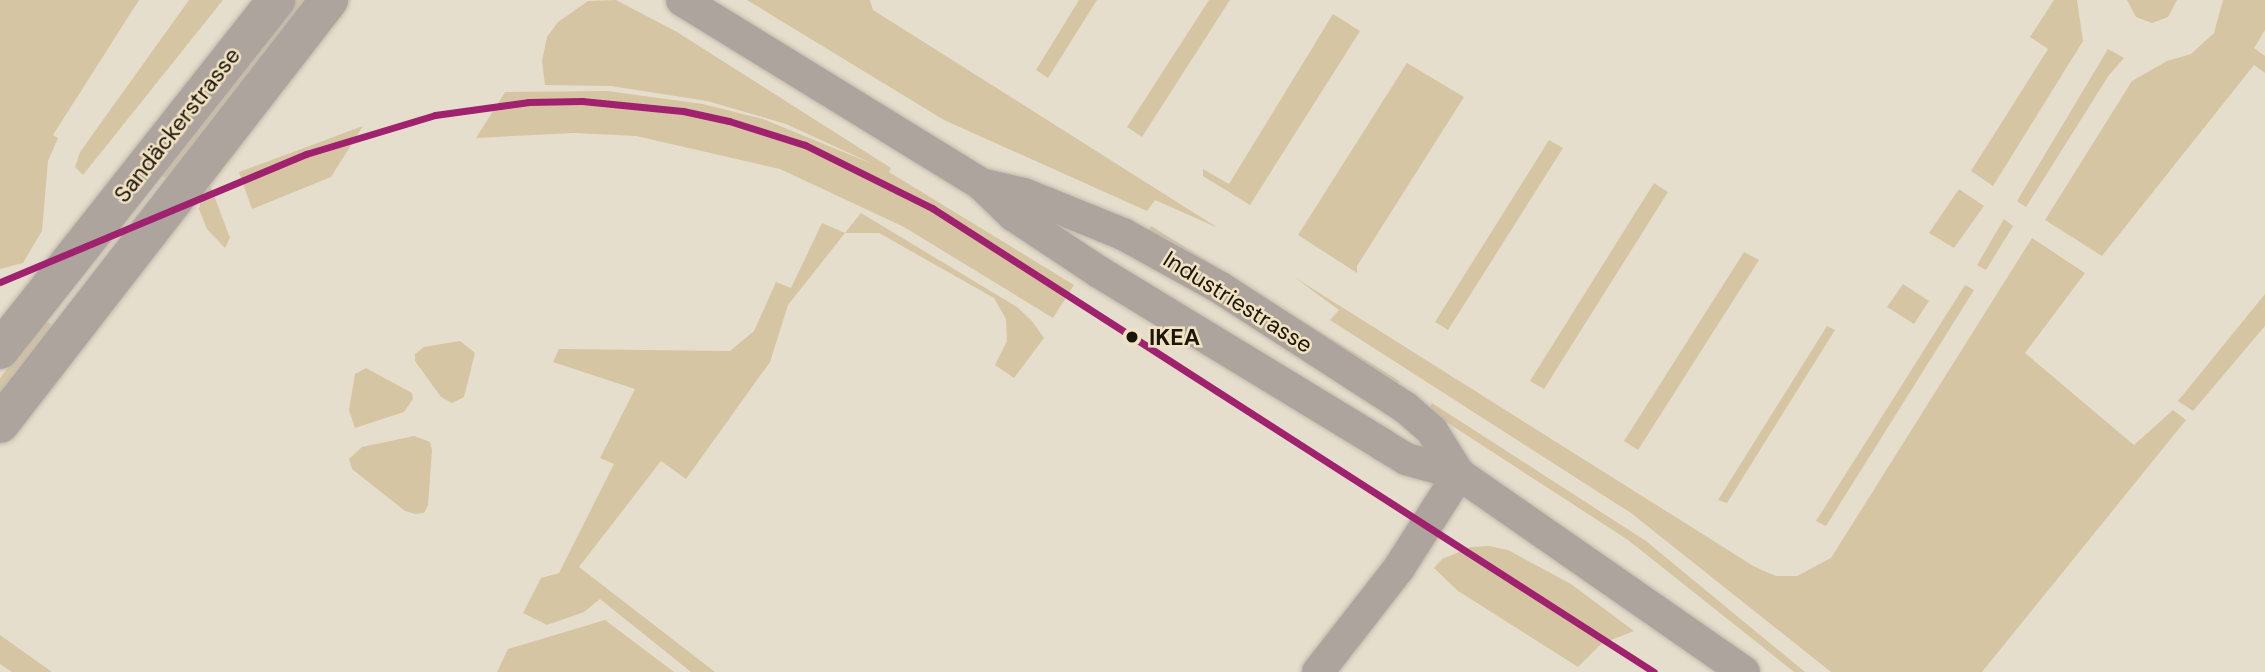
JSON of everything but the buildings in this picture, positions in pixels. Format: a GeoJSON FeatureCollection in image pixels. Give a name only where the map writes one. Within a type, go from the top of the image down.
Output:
{"type":"FeatureCollection","features":[{"type":"Feature","properties":{"kind":"street","name":"Sandäckerstrasse"},"geometry":{"type":"LineString","coordinates":[[0,350],[276,0]]}},
{"type":"Feature","properties":{"kind":"street","name":"Sandäckerstrasse"},"geometry":{"type":"LineString","coordinates":[[0,424],[329,0]]}},
{"type":"Feature","properties":{"kind":"street","name":"Industriestrasse"},"geometry":{"type":"LineString","coordinates":[[682,0],[981,184],[1013,215],[1099,272],[1406,458],[1459,474],[1744,672]]}},
{"type":"Feature","properties":{"kind":"street","name":"Industriestrasse"},"geometry":{"type":"LineString","coordinates":[[981,184],[1024,194],[1123,234],[1209,281],[1406,408],[1432,430],[1459,474]]}},
{"type":"Feature","properties":{"kind":"street"},"geometry":{"type":"LineString","coordinates":[[128,188],[118,224],[129,257]]}},
{"type":"Feature","properties":{"kind":"street"},"geometry":{"type":"LineString","coordinates":[[1318,672],[1399,568],[1459,474]]}},
{"type":"Feature","properties":{"kind":"shaded area"},"geometry":{"type":"Polygon","coordinates":[[[0,0],[139,0],[53,135],[58,138],[48,161],[42,231],[23,263],[0,269],[0,0]]]}},
{"type":"Feature","properties":{"kind":"shaded area"},"geometry":{"type":"Polygon","coordinates":[[[189,0],[223,0],[83,175],[75,167],[80,152],[189,0]]]}},
{"type":"Feature","properties":{"kind":"shaded area"},"geometry":{"type":"Polygon","coordinates":[[[296,0],[311,0],[170,182],[160,173],[296,0]]]}},
{"type":"Feature","properties":{"kind":"shaded area"},"geometry":{"type":"Polygon","coordinates":[[[616,0],[677,32],[891,168],[889,172],[1074,285],[1053,318],[904,227],[780,169],[636,136],[574,133],[476,138],[505,92],[607,91],[703,104],[763,119],[875,165],[786,124],[707,101],[611,86],[545,85],[542,61],[547,37],[558,22],[588,1],[616,0]]]}},
{"type":"Feature","properties":{"kind":"shaded area"},"geometry":{"type":"Polygon","coordinates":[[[747,0],[870,0],[873,10],[1218,228],[1155,200],[1147,211],[944,120],[747,0]]]}},
{"type":"Feature","properties":{"kind":"shaded area"},"geometry":{"type":"Polygon","coordinates":[[[1079,0],[1097,0],[1048,78],[1036,70],[1079,0]]]}},
{"type":"Feature","properties":{"kind":"shaded area"},"geometry":{"type":"Polygon","coordinates":[[[1209,0],[1230,0],[1142,137],[1127,127],[1209,0]]]}},
{"type":"Feature","properties":{"kind":"shaded area"},"geometry":{"type":"Polygon","coordinates":[[[2054,0],[2077,0],[2083,41],[1993,186],[1971,171],[2048,49],[2030,37],[2054,0]]]}},
{"type":"Feature","properties":{"kind":"shaded area"},"geometry":{"type":"Polygon","coordinates":[[[2127,0],[2177,0],[2168,17],[2152,23],[2136,17],[2127,0]]]}},
{"type":"Feature","properties":{"kind":"shaded area"},"geometry":{"type":"Polygon","coordinates":[[[2223,0],[2265,0],[2265,30],[2254,48],[2265,56],[2265,73],[2254,65],[2102,256],[2045,220],[2132,81],[2167,61],[2191,54],[2214,33],[2223,0]]]}},
{"type":"Feature","properties":{"kind":"shaded area"},"geometry":{"type":"Polygon","coordinates":[[[1333,14],[1360,31],[1250,205],[1203,176],[1203,169],[1229,184],[1333,14]]]}},
{"type":"Feature","properties":{"kind":"shaded area"},"geometry":{"type":"Polygon","coordinates":[[[2108,49],[2124,58],[2109,75],[2026,207],[2017,201],[2108,49]]]}},
{"type":"Feature","properties":{"kind":"shaded area"},"geometry":{"type":"Polygon","coordinates":[[[1407,63],[1464,97],[1357,266],[1357,273],[1298,235],[1407,63]]]}},
{"type":"Feature","properties":{"kind":"shaded area"},"geometry":{"type":"Polygon","coordinates":[[[363,126],[331,177],[252,209],[239,172],[363,126]]]}},
{"type":"Feature","properties":{"kind":"shaded area"},"geometry":{"type":"Polygon","coordinates":[[[1549,140],[1563,148],[1448,330],[1435,322],[1549,140]]]}},
{"type":"Feature","properties":{"kind":"shaded area"},"geometry":{"type":"Polygon","coordinates":[[[206,174],[230,238],[225,248],[207,229],[199,209],[206,174]]]}},
{"type":"Feature","properties":{"kind":"shaded area"},"geometry":{"type":"Polygon","coordinates":[[[1654,183],[1668,192],[1544,389],[1530,381],[1654,183]]]}},
{"type":"Feature","properties":{"kind":"shaded area"},"geometry":{"type":"Polygon","coordinates":[[[1959,189],[1984,206],[1954,248],[1929,233],[1959,189]]]}},
{"type":"Feature","properties":{"kind":"shaded area"},"geometry":{"type":"Polygon","coordinates":[[[861,213],[1017,307],[1032,321],[1044,338],[1014,378],[995,365],[1007,341],[1006,319],[994,298],[879,233],[845,233],[861,213]]]}},
{"type":"Feature","properties":{"kind":"shaded area"},"geometry":{"type":"Polygon","coordinates":[[[2004,219],[2013,226],[1986,270],[1977,265],[2004,219]]]}},
{"type":"Feature","properties":{"kind":"shaded area"},"geometry":{"type":"Polygon","coordinates":[[[822,223],[845,233],[788,305],[770,362],[686,479],[661,461],[579,567],[715,672],[691,672],[600,599],[584,612],[547,625],[523,613],[541,578],[559,573],[614,464],[600,458],[635,389],[553,362],[559,349],[730,351],[754,331],[776,282],[791,288],[822,223]]]}},
{"type":"Feature","properties":{"kind":"shaded area"},"geometry":{"type":"Polygon","coordinates":[[[1151,226],[1399,381],[1396,389],[1146,235],[1151,226]]]}},
{"type":"Feature","properties":{"kind":"shaded area"},"geometry":{"type":"Polygon","coordinates":[[[2032,238],[2085,273],[2025,353],[2134,445],[2173,410],[2186,420],[1982,672],[1831,672],[1631,513],[1330,320],[1339,310],[1294,277],[1755,567],[1776,576],[1797,576],[1831,558],[2032,238]]]}},
{"type":"Feature","properties":{"kind":"shaded area"},"geometry":{"type":"Polygon","coordinates":[[[1744,252],[1759,260],[1638,450],[1624,441],[1744,252]]]}},
{"type":"Feature","properties":{"kind":"shaded area"},"geometry":{"type":"Polygon","coordinates":[[[1903,284],[1929,301],[1914,324],[1887,307],[1903,284]]]}},
{"type":"Feature","properties":{"kind":"shaded area"},"geometry":{"type":"Polygon","coordinates":[[[1965,285],[1974,290],[1826,526],[1816,521],[1965,285]]]}},
{"type":"Feature","properties":{"kind":"shaded area"},"geometry":{"type":"Polygon","coordinates":[[[2265,294],[2265,326],[2193,411],[2178,401],[2265,294]]]}},
{"type":"Feature","properties":{"kind":"shaded area"},"geometry":{"type":"Polygon","coordinates":[[[45,320],[56,328],[0,400],[0,378],[45,320]]]}},
{"type":"Feature","properties":{"kind":"shaded area"},"geometry":{"type":"Polygon","coordinates":[[[1827,326],[1835,330],[1727,503],[1718,500],[1827,326]]]}},
{"type":"Feature","properties":{"kind":"shaded area"},"geometry":{"type":"Polygon","coordinates":[[[460,341],[475,353],[464,397],[452,403],[441,397],[415,361],[415,354],[424,347],[460,341]]]}},
{"type":"Feature","properties":{"kind":"shaded area"},"geometry":{"type":"Polygon","coordinates":[[[366,368],[412,393],[413,399],[404,412],[355,428],[349,410],[355,374],[366,368]]]}},
{"type":"Feature","properties":{"kind":"shaded area"},"geometry":{"type":"Polygon","coordinates":[[[1432,403],[1646,541],[1805,672],[1794,672],[1628,540],[1428,410],[1432,403]]]}},
{"type":"Feature","properties":{"kind":"shaded area"},"geometry":{"type":"Polygon","coordinates":[[[414,436],[430,442],[432,450],[428,505],[424,513],[415,514],[405,511],[352,469],[349,459],[362,447],[414,436]]]}},
{"type":"Feature","properties":{"kind":"shaded area"},"geometry":{"type":"Polygon","coordinates":[[[1489,546],[1508,550],[1571,584],[1634,631],[1601,644],[1578,667],[1458,591],[1434,568],[1442,559],[1471,547],[1489,546]]]}},
{"type":"Feature","properties":{"kind":"shaded area"},"geometry":{"type":"Polygon","coordinates":[[[605,620],[674,672],[497,672],[508,649],[605,620]]]}},
{"type":"Feature","properties":{"kind":"shaded area"},"geometry":{"type":"Polygon","coordinates":[[[0,635],[52,672],[12,672],[0,664],[0,635]]]}},
{"type":"Feature","properties":{"kind":"transit line"},"geometry":{"type":"LineString","coordinates":[[0,282],[306,154],[435,115],[529,102],[582,101],[683,111],[729,121],[805,145],[932,208],[1654,672]]}},
{"type":"Feature","properties":{"kind":"place","name":"IKEA"},"geometry":{"type":"Point","coordinates":[1132,337]}}]}
